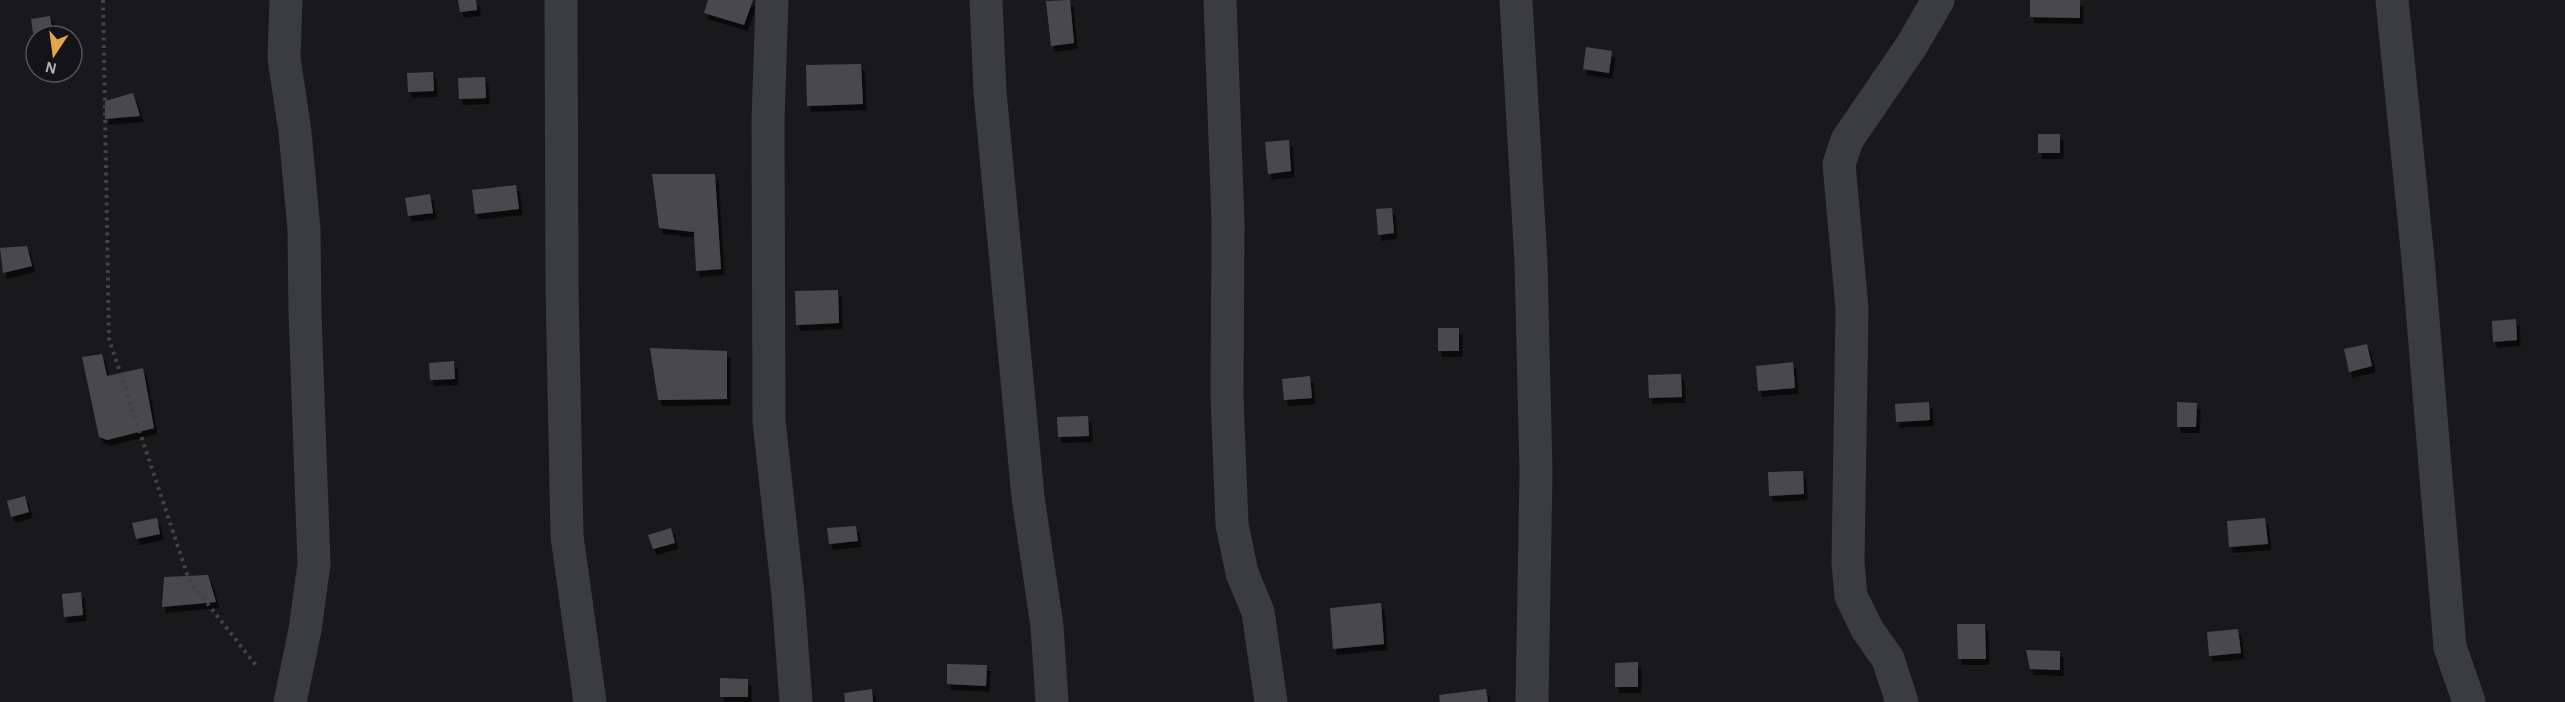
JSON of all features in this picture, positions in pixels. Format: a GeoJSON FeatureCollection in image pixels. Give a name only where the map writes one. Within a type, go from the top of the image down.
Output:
{"type":"FeatureCollection","features":[{"type":"Feature","properties":{"kind":"street"},"geometry":{"type":"LineString","coordinates":[[286,0],[284,58],[295,132],[304,229],[314,564],[305,630],[290,702]]}},
{"type":"Feature","properties":{"kind":"street"},"geometry":{"type":"LineString","coordinates":[[561,0],[562,289],[567,536],[590,702]]}},
{"type":"Feature","properties":{"kind":"street"},"geometry":{"type":"LineString","coordinates":[[772,0],[768,132],[769,421],[788,595],[796,702]]}},
{"type":"Feature","properties":{"kind":"street"},"geometry":{"type":"LineString","coordinates":[[986,0],[991,104],[1028,497],[1047,626],[1052,702]]}},
{"type":"Feature","properties":{"kind":"street"},"geometry":{"type":"LineString","coordinates":[[1220,0],[1228,223],[1227,397],[1232,524],[1242,573],[1258,612],[1271,702]]}},
{"type":"Feature","properties":{"kind":"street"},"geometry":{"type":"LineString","coordinates":[[1516,0],[1531,263],[1536,472],[1532,702]]}},
{"type":"Feature","properties":{"kind":"street"},"geometry":{"type":"LineString","coordinates":[[1902,702],[1888,659],[1867,629],[1851,596],[1848,563],[1852,309],[1839,164],[1847,140],[1912,45],[1938,0]]}},
{"type":"Feature","properties":{"kind":"street"},"geometry":{"type":"LineString","coordinates":[[2392,0],[2439,495],[2446,613],[2450,647],[2469,702]]}},
{"type":"Feature","properties":{"kind":"path"},"geometry":{"type":"LineString","coordinates":[[103,0],[109,339],[189,580],[262,674]]}},
{"type":"Feature","properties":{"kind":"building"},"geometry":{"type":"Polygon","coordinates":[[[458,0],[476,0],[477,10],[460,12],[458,0]]]}},
{"type":"Feature","properties":{"kind":"building"},"geometry":{"type":"Polygon","coordinates":[[[708,0],[753,0],[744,25],[704,13],[708,0]]]}},
{"type":"Feature","properties":{"kind":"building"},"geometry":{"type":"Polygon","coordinates":[[[1070,0],[1074,43],[1051,46],[1046,1],[1070,0]]]}},
{"type":"Feature","properties":{"kind":"building"},"geometry":{"type":"Polygon","coordinates":[[[2030,0],[2080,0],[2080,18],[2030,17],[2030,0]]]}},
{"type":"Feature","properties":{"kind":"building"},"geometry":{"type":"Polygon","coordinates":[[[50,16],[51,24],[32,24],[31,19],[50,16]]]}},
{"type":"Feature","properties":{"kind":"building"},"geometry":{"type":"Polygon","coordinates":[[[1586,47],[1612,51],[1609,73],[1583,69],[1586,47]]]}},
{"type":"Feature","properties":{"kind":"building"},"geometry":{"type":"Polygon","coordinates":[[[861,64],[863,104],[807,106],[806,65],[861,64]]]}},
{"type":"Feature","properties":{"kind":"building"},"geometry":{"type":"Polygon","coordinates":[[[433,72],[434,91],[408,92],[407,73],[433,72]]]}},
{"type":"Feature","properties":{"kind":"building"},"geometry":{"type":"Polygon","coordinates":[[[485,77],[486,98],[459,99],[458,78],[485,77]]]}},
{"type":"Feature","properties":{"kind":"building"},"geometry":{"type":"Polygon","coordinates":[[[133,93],[140,116],[105,119],[105,101],[133,93]]]}},
{"type":"Feature","properties":{"kind":"building"},"geometry":{"type":"Polygon","coordinates":[[[2038,134],[2060,134],[2060,153],[2038,153],[2038,134]]]}},
{"type":"Feature","properties":{"kind":"building"},"geometry":{"type":"Polygon","coordinates":[[[1289,140],[1291,171],[1268,174],[1265,142],[1289,140]]]}},
{"type":"Feature","properties":{"kind":"building"},"geometry":{"type":"Polygon","coordinates":[[[652,174],[715,174],[721,269],[696,271],[694,232],[659,228],[652,174]]]}},
{"type":"Feature","properties":{"kind":"building"},"geometry":{"type":"Polygon","coordinates":[[[516,185],[519,209],[475,214],[472,190],[516,185]]]}},
{"type":"Feature","properties":{"kind":"building"},"geometry":{"type":"Polygon","coordinates":[[[430,194],[433,213],[408,216],[405,198],[430,194]]]}},
{"type":"Feature","properties":{"kind":"building"},"geometry":{"type":"Polygon","coordinates":[[[1392,208],[1394,233],[1378,235],[1376,209],[1392,208]]]}},
{"type":"Feature","properties":{"kind":"building"},"geometry":{"type":"Polygon","coordinates":[[[27,246],[32,266],[3,273],[0,248],[27,246]]]}},
{"type":"Feature","properties":{"kind":"building"},"geometry":{"type":"Polygon","coordinates":[[[838,290],[839,323],[796,325],[795,291],[838,290]]]}},
{"type":"Feature","properties":{"kind":"building"},"geometry":{"type":"Polygon","coordinates":[[[2516,319],[2517,340],[2493,342],[2492,321],[2516,319]]]}},
{"type":"Feature","properties":{"kind":"building"},"geometry":{"type":"Polygon","coordinates":[[[1438,328],[1459,328],[1459,351],[1438,351],[1438,328]]]}},
{"type":"Feature","properties":{"kind":"building"},"geometry":{"type":"Polygon","coordinates":[[[2367,344],[2372,366],[2349,372],[2344,349],[2367,344]]]}},
{"type":"Feature","properties":{"kind":"building"},"geometry":{"type":"Polygon","coordinates":[[[650,348],[727,351],[727,399],[658,400],[650,348]]]}},
{"type":"Feature","properties":{"kind":"building"},"geometry":{"type":"Polygon","coordinates":[[[102,354],[107,376],[143,368],[154,428],[107,440],[99,437],[82,357],[102,354]]]}},
{"type":"Feature","properties":{"kind":"building"},"geometry":{"type":"Polygon","coordinates":[[[454,361],[455,379],[430,380],[429,363],[454,361]]]}},
{"type":"Feature","properties":{"kind":"building"},"geometry":{"type":"Polygon","coordinates":[[[1793,362],[1795,388],[1758,391],[1756,366],[1793,362]]]}},
{"type":"Feature","properties":{"kind":"building"},"geometry":{"type":"Polygon","coordinates":[[[1681,374],[1682,397],[1649,398],[1648,375],[1681,374]]]}},
{"type":"Feature","properties":{"kind":"building"},"geometry":{"type":"Polygon","coordinates":[[[1310,376],[1312,398],[1284,400],[1282,379],[1310,376]]]}},
{"type":"Feature","properties":{"kind":"building"},"geometry":{"type":"Polygon","coordinates":[[[1929,402],[1930,420],[1896,422],[1895,404],[1929,402]]]}},
{"type":"Feature","properties":{"kind":"building"},"geometry":{"type":"Polygon","coordinates":[[[2177,402],[2197,403],[2196,427],[2177,427],[2177,402]]]}},
{"type":"Feature","properties":{"kind":"building"},"geometry":{"type":"Polygon","coordinates":[[[1088,416],[1089,436],[1058,437],[1057,417],[1088,416]]]}},
{"type":"Feature","properties":{"kind":"building"},"geometry":{"type":"Polygon","coordinates":[[[1803,471],[1804,494],[1769,496],[1768,472],[1803,471]]]}},
{"type":"Feature","properties":{"kind":"building"},"geometry":{"type":"Polygon","coordinates":[[[25,496],[29,512],[11,517],[7,501],[25,496]]]}},
{"type":"Feature","properties":{"kind":"building"},"geometry":{"type":"Polygon","coordinates":[[[157,518],[160,534],[136,539],[132,523],[157,518]]]}},
{"type":"Feature","properties":{"kind":"building"},"geometry":{"type":"Polygon","coordinates":[[[2265,518],[2268,544],[2229,547],[2227,521],[2265,518]]]}},
{"type":"Feature","properties":{"kind":"building"},"geometry":{"type":"Polygon","coordinates":[[[856,526],[858,541],[829,544],[827,528],[856,526]]]}},
{"type":"Feature","properties":{"kind":"building"},"geometry":{"type":"Polygon","coordinates":[[[671,528],[675,543],[653,549],[648,535],[671,528]]]}},
{"type":"Feature","properties":{"kind":"building"},"geometry":{"type":"Polygon","coordinates":[[[208,575],[216,602],[162,607],[164,577],[208,575]]]}},
{"type":"Feature","properties":{"kind":"building"},"geometry":{"type":"Polygon","coordinates":[[[81,592],[83,615],[64,617],[62,594],[81,592]]]}},
{"type":"Feature","properties":{"kind":"building"},"geometry":{"type":"Polygon","coordinates":[[[1381,603],[1384,644],[1333,649],[1330,608],[1381,603]]]}},
{"type":"Feature","properties":{"kind":"building"},"geometry":{"type":"Polygon","coordinates":[[[1957,624],[1985,624],[1986,659],[1958,659],[1957,624]]]}},
{"type":"Feature","properties":{"kind":"building"},"geometry":{"type":"Polygon","coordinates":[[[2238,629],[2241,653],[2209,656],[2207,632],[2238,629]]]}},
{"type":"Feature","properties":{"kind":"building"},"geometry":{"type":"Polygon","coordinates":[[[2026,650],[2060,651],[2060,670],[2030,669],[2026,650]]]}},
{"type":"Feature","properties":{"kind":"building"},"geometry":{"type":"Polygon","coordinates":[[[1638,662],[1638,687],[1615,687],[1615,663],[1638,662]]]}},
{"type":"Feature","properties":{"kind":"building"},"geometry":{"type":"Polygon","coordinates":[[[947,664],[987,665],[986,686],[947,684],[947,664]]]}},
{"type":"Feature","properties":{"kind":"building"},"geometry":{"type":"Polygon","coordinates":[[[720,678],[748,679],[748,697],[720,697],[720,678]]]}},
{"type":"Feature","properties":{"kind":"building"},"geometry":{"type":"Polygon","coordinates":[[[872,689],[873,702],[845,702],[844,693],[872,689]]]}},
{"type":"Feature","properties":{"kind":"building"},"geometry":{"type":"Polygon","coordinates":[[[1486,689],[1488,702],[1440,702],[1439,695],[1486,689]]]}}]}
